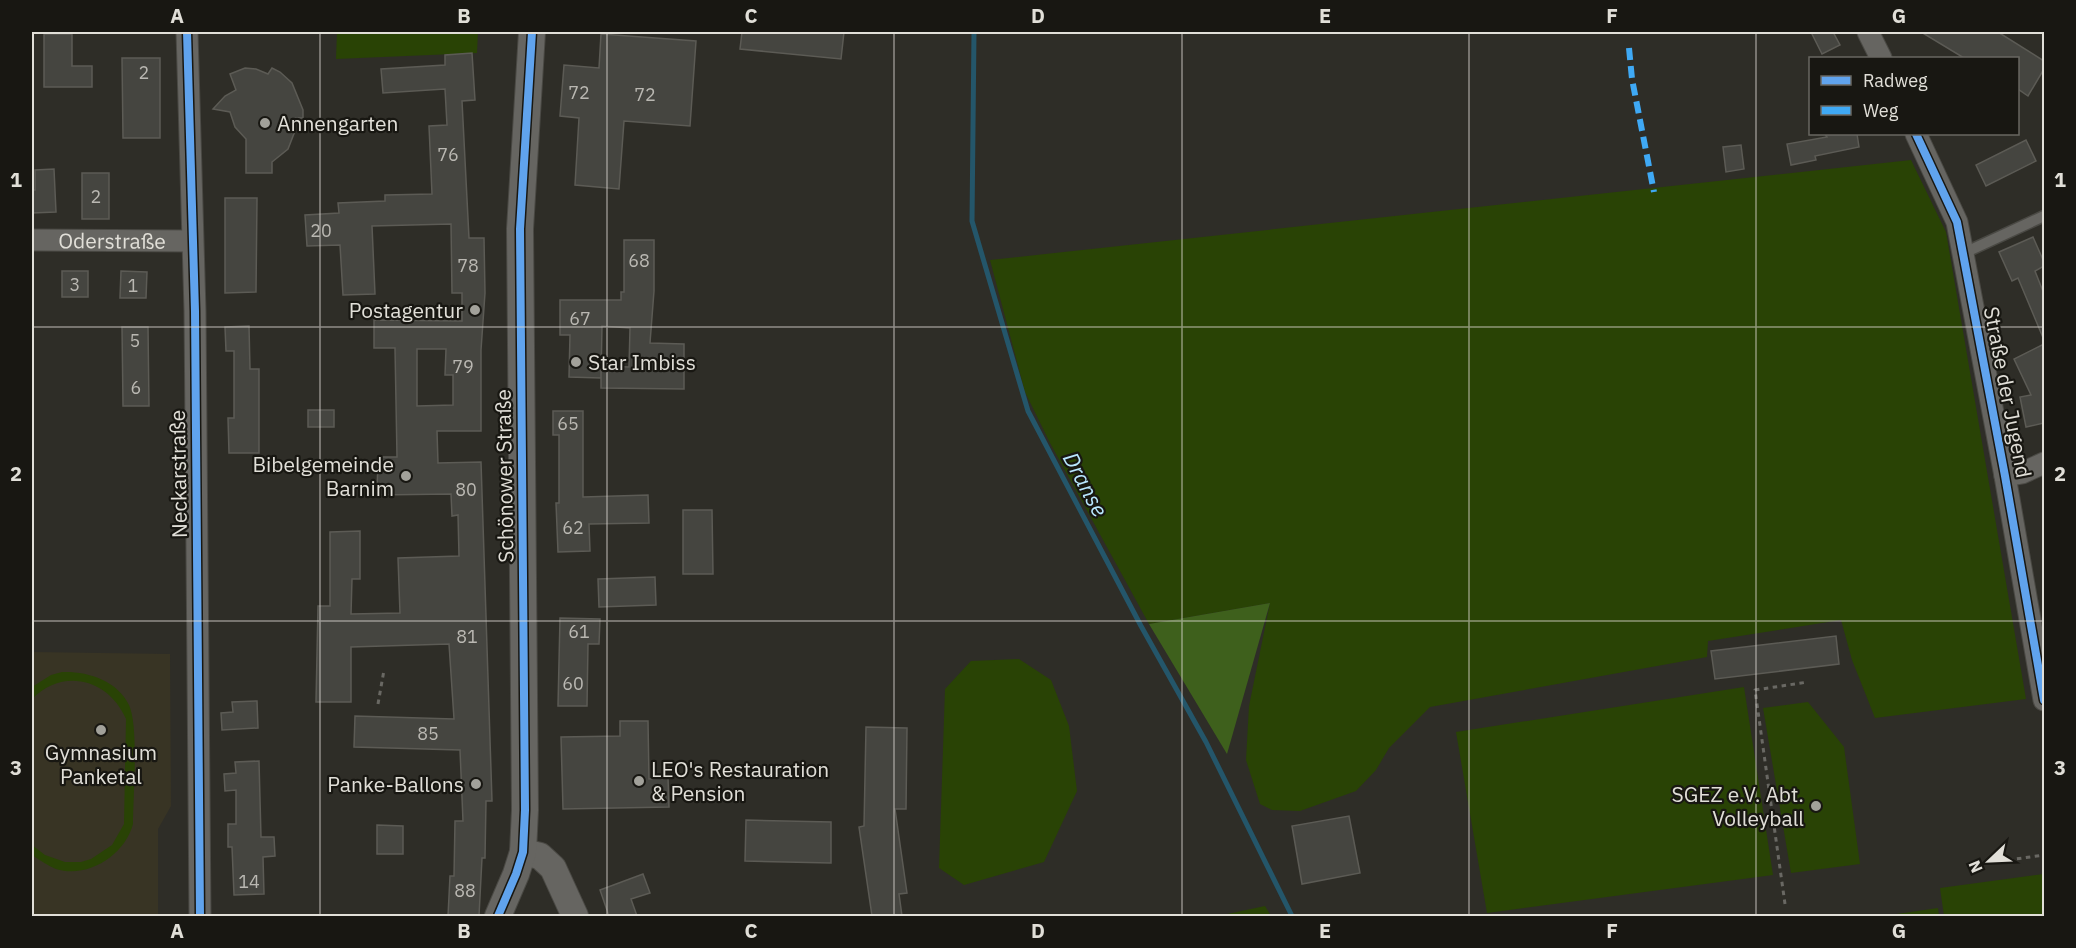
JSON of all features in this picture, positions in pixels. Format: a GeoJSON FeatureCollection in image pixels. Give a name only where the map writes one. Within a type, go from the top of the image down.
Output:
{"type":"FeatureCollection","features":[{"type":"Feature","properties":{"kind":"street","name":"Neckarstraße"},"geometry":{"type":"LineString","coordinates":[[187,32],[195,322],[200,916]]}},
{"type":"Feature","properties":{"kind":"street","name":"Schönower Straße"},"geometry":{"type":"LineString","coordinates":[[498,916],[523,852],[525,732],[520,229],[532,32]]}},
{"type":"Feature","properties":{"kind":"street"},"geometry":{"type":"LineString","coordinates":[[1868,32],[1880,57]]}},
{"type":"Feature","properties":{"kind":"street","name":"Straße der Jugend"},"geometry":{"type":"LineString","coordinates":[[1916,135],[1957,222],[1964,253],[2044,700]]}},
{"type":"Feature","properties":{"kind":"street","name":"Oderstraße"},"geometry":{"type":"LineString","coordinates":[[32,240],[192,241]]}},
{"type":"Feature","properties":{"kind":"street"},"geometry":{"type":"LineString","coordinates":[[2005,476],[2022,473],[2044,463]]}},
{"type":"Feature","properties":{"kind":"street"},"geometry":{"type":"LineString","coordinates":[[523,852],[540,856],[553,868],[574,916]]}},
{"type":"Feature","properties":{"kind":"lane"},"geometry":{"type":"LineString","coordinates":[[1964,253],[2044,216]]}},
{"type":"Feature","properties":{"kind":"path"},"geometry":{"type":"LineString","coordinates":[[378,704],[384,670]]}},
{"type":"Feature","properties":{"kind":"path"},"geometry":{"type":"LineString","coordinates":[[1785,904],[1755,690],[1808,682]]}},
{"type":"Feature","properties":{"kind":"path"},"geometry":{"type":"LineString","coordinates":[[2008,860],[2044,855]]}},
{"type":"Feature","properties":{"kind":"shaded area","name":"Gymnasium Panketal"},"geometry":{"type":"Polygon","coordinates":[[[32,652],[170,654],[171,806],[158,829],[158,916],[32,916],[32,652]]]}},
{"type":"Feature","properties":{"kind":"green space"},"geometry":{"type":"Polygon","coordinates":[[[337,32],[478,32],[477,53],[336,59],[337,32]]]}},
{"type":"Feature","properties":{"kind":"green space"},"geometry":{"type":"Polygon","coordinates":[[[1911,160],[1946,232],[2026,699],[1875,718],[1852,660],[1841,620],[1708,641],[1707,657],[1430,707],[1389,748],[1376,770],[1356,791],[1300,811],[1272,810],[1260,804],[1246,760],[1249,706],[1270,603],[1149,624],[1050,443],[1025,392],[990,260],[1911,160]]]}},
{"type":"Feature","properties":{"kind":"green space"},"geometry":{"type":"Polygon","coordinates":[[[1270,603],[1227,754],[1149,624],[1270,603]]]}},
{"type":"Feature","properties":{"kind":"green space"},"geometry":{"type":"Polygon","coordinates":[[[1019,659],[1051,680],[1069,726],[1077,791],[1044,862],[964,885],[939,868],[945,689],[971,661],[1019,659]]]}},
{"type":"Feature","properties":{"kind":"green space"},"geometry":{"type":"Polygon","coordinates":[[[62,672],[91,675],[117,689],[129,705],[134,729],[133,824],[129,835],[122,846],[104,862],[80,871],[56,869],[50,866],[32,855],[32,845],[45,855],[65,862],[81,862],[91,859],[112,845],[124,824],[126,719],[108,694],[84,682],[57,683],[44,689],[32,699],[32,687],[51,675],[62,672]]]}},
{"type":"Feature","properties":{"kind":"green space"},"geometry":{"type":"Polygon","coordinates":[[[1744,687],[1773,875],[1487,913],[1456,732],[1744,687]]]}},
{"type":"Feature","properties":{"kind":"green space","name":"SGEZ e.V. Abt. Volleyball"},"geometry":{"type":"Polygon","coordinates":[[[1808,702],[1844,747],[1860,864],[1791,873],[1763,708],[1808,702]]]}},
{"type":"Feature","properties":{"kind":"green space"},"geometry":{"type":"Polygon","coordinates":[[[2044,874],[2044,916],[1944,916],[1940,888],[2044,874]]]}},
{"type":"Feature","properties":{"kind":"green space"},"geometry":{"type":"Polygon","coordinates":[[[1265,906],[1271,916],[1218,916],[1265,906]]]}},
{"type":"Feature","properties":{"kind":"green space"},"geometry":{"type":"Polygon","coordinates":[[[1938,908],[1939,916],[1883,916],[1938,908]]]}},
{"type":"Feature","properties":{"kind":"building"},"geometry":{"type":"Polygon","coordinates":[[[742,32],[844,32],[841,59],[740,49],[742,32]]]}},
{"type":"Feature","properties":{"kind":"building"},"geometry":{"type":"Polygon","coordinates":[[[1811,32],[1833,32],[1840,45],[1822,54],[1811,32]]]}},
{"type":"Feature","properties":{"kind":"building"},"geometry":{"type":"Polygon","coordinates":[[[1921,32],[1998,32],[2044,61],[2044,69],[2028,96],[2019,90],[2019,57],[1962,57],[1921,32]]]}},
{"type":"Feature","properties":{"kind":"building"},"geometry":{"type":"Polygon","coordinates":[[[44,34],[72,34],[72,66],[92,66],[92,87],[44,87],[44,34]]]}},
{"type":"Feature","properties":{"kind":"building"},"geometry":{"type":"Polygon","coordinates":[[[601,34],[696,41],[690,126],[624,121],[619,189],[575,185],[579,118],[560,116],[564,65],[599,68],[601,34]]]}},
{"type":"Feature","properties":{"kind":"building"},"geometry":{"type":"Polygon","coordinates":[[[472,53],[475,100],[462,101],[469,238],[484,238],[485,293],[481,350],[481,431],[437,431],[438,463],[481,462],[492,801],[486,801],[485,858],[482,858],[479,916],[448,916],[450,876],[454,876],[455,821],[463,821],[460,750],[354,747],[355,716],[454,719],[449,644],[351,647],[351,702],[316,702],[318,606],[330,606],[330,532],[360,531],[360,579],[352,579],[351,614],[400,613],[398,558],[459,556],[458,515],[452,516],[451,494],[377,495],[378,457],[397,457],[395,348],[374,348],[374,320],[462,321],[462,293],[452,293],[451,224],[372,226],[375,294],[343,295],[340,245],[307,246],[305,215],[339,213],[338,203],[385,201],[385,195],[432,194],[429,126],[447,125],[445,89],[383,93],[381,69],[445,65],[445,55],[472,53]],[[417,349],[417,406],[453,405],[453,375],[445,375],[446,349],[417,349]]]}},
{"type":"Feature","properties":{"kind":"building"},"geometry":{"type":"Polygon","coordinates":[[[122,58],[160,58],[160,138],[123,138],[122,58]]]}},
{"type":"Feature","properties":{"kind":"building","name":"Annengarten"},"geometry":{"type":"Polygon","coordinates":[[[245,68],[256,69],[268,74],[272,68],[280,72],[292,83],[303,110],[303,118],[296,118],[295,131],[288,149],[272,162],[272,173],[246,173],[246,139],[235,127],[230,112],[213,109],[225,96],[236,90],[230,74],[245,68]]]}},
{"type":"Feature","properties":{"kind":"building"},"geometry":{"type":"Polygon","coordinates":[[[1826,135],[1857,135],[1859,147],[1815,156],[1816,160],[1791,165],[1787,144],[1827,137],[1826,135]]]}},
{"type":"Feature","properties":{"kind":"building"},"geometry":{"type":"Polygon","coordinates":[[[2026,140],[2036,161],[1986,186],[1976,165],[2026,140]]]}},
{"type":"Feature","properties":{"kind":"building"},"geometry":{"type":"Polygon","coordinates":[[[1741,145],[1744,169],[1726,172],[1723,147],[1741,145]]]}},
{"type":"Feature","properties":{"kind":"building"},"geometry":{"type":"Polygon","coordinates":[[[54,169],[56,212],[32,213],[35,170],[54,169]]]}},
{"type":"Feature","properties":{"kind":"building"},"geometry":{"type":"Polygon","coordinates":[[[82,173],[109,173],[109,219],[82,219],[82,173]]]}},
{"type":"Feature","properties":{"kind":"building"},"geometry":{"type":"Polygon","coordinates":[[[225,198],[257,198],[256,292],[225,293],[225,198]]]}},
{"type":"Feature","properties":{"kind":"building"},"geometry":{"type":"Polygon","coordinates":[[[2033,237],[2044,262],[2044,266],[2035,271],[2044,294],[2044,340],[2018,278],[2012,281],[1999,252],[2033,237]]]}},
{"type":"Feature","properties":{"kind":"building"},"geometry":{"type":"Polygon","coordinates":[[[624,240],[654,240],[654,291],[650,343],[684,344],[684,389],[601,388],[601,378],[569,377],[570,335],[560,335],[560,300],[621,300],[621,292],[624,292],[624,240]],[[602,326],[601,366],[629,367],[630,328],[602,326]]]}},
{"type":"Feature","properties":{"kind":"building"},"geometry":{"type":"Polygon","coordinates":[[[62,271],[88,271],[88,297],[62,297],[62,271]]]}},
{"type":"Feature","properties":{"kind":"building"},"geometry":{"type":"Polygon","coordinates":[[[121,271],[147,272],[146,298],[120,298],[121,271]]]}},
{"type":"Feature","properties":{"kind":"building"},"geometry":{"type":"Polygon","coordinates":[[[249,326],[250,369],[259,369],[259,453],[229,453],[228,418],[234,418],[234,351],[226,351],[225,327],[249,326]]]}},
{"type":"Feature","properties":{"kind":"building"},"geometry":{"type":"Polygon","coordinates":[[[122,327],[148,327],[149,406],[123,406],[122,327]]]}},
{"type":"Feature","properties":{"kind":"building"},"geometry":{"type":"Polygon","coordinates":[[[2044,344],[2044,423],[2026,427],[2020,397],[2031,395],[2014,359],[2044,344]]]}},
{"type":"Feature","properties":{"kind":"building"},"geometry":{"type":"Polygon","coordinates":[[[308,410],[334,410],[334,427],[308,427],[308,410]]]}},
{"type":"Feature","properties":{"kind":"building"},"geometry":{"type":"Polygon","coordinates":[[[553,411],[583,411],[583,497],[648,495],[649,523],[589,524],[590,551],[558,552],[556,503],[559,503],[559,435],[553,435],[553,411]]]}},
{"type":"Feature","properties":{"kind":"building"},"geometry":{"type":"Polygon","coordinates":[[[683,510],[712,510],[713,574],[683,574],[683,510]]]}},
{"type":"Feature","properties":{"kind":"building"},"geometry":{"type":"Polygon","coordinates":[[[655,577],[656,605],[599,607],[598,579],[655,577]]]}},
{"type":"Feature","properties":{"kind":"building"},"geometry":{"type":"Polygon","coordinates":[[[560,618],[600,619],[599,644],[588,644],[587,706],[558,706],[560,618]]]}},
{"type":"Feature","properties":{"kind":"building"},"geometry":{"type":"Polygon","coordinates":[[[1836,636],[1839,664],[1715,679],[1711,651],[1836,636]]]}},
{"type":"Feature","properties":{"kind":"building"},"geometry":{"type":"Polygon","coordinates":[[[257,701],[258,728],[222,730],[221,713],[233,712],[232,702],[257,701]]]}},
{"type":"Feature","properties":{"kind":"building"},"geometry":{"type":"Polygon","coordinates":[[[620,721],[648,721],[649,779],[668,778],[669,807],[563,809],[561,737],[620,736],[620,721]]]}},
{"type":"Feature","properties":{"kind":"building"},"geometry":{"type":"Polygon","coordinates":[[[866,727],[907,728],[906,809],[895,809],[907,893],[899,894],[902,916],[872,916],[859,827],[864,826],[866,727]]]}},
{"type":"Feature","properties":{"kind":"building"},"geometry":{"type":"Polygon","coordinates":[[[259,761],[261,837],[274,837],[275,856],[263,857],[264,894],[234,895],[232,847],[228,847],[228,824],[236,824],[236,790],[225,791],[224,774],[236,773],[235,762],[259,761]]]}},
{"type":"Feature","properties":{"kind":"building"},"geometry":{"type":"Polygon","coordinates":[[[1349,816],[1360,873],[1302,884],[1292,826],[1349,816]]]}},
{"type":"Feature","properties":{"kind":"building"},"geometry":{"type":"Polygon","coordinates":[[[746,820],[831,822],[831,863],[745,861],[746,820]]]}},
{"type":"Feature","properties":{"kind":"building"},"geometry":{"type":"Polygon","coordinates":[[[377,825],[403,826],[403,854],[377,854],[377,825]]]}},
{"type":"Feature","properties":{"kind":"building"},"geometry":{"type":"Polygon","coordinates":[[[643,874],[650,893],[631,899],[637,916],[609,916],[600,890],[643,874]]]}},
{"type":"Feature","properties":{"kind":"waterway","name":"Dranse"},"geometry":{"type":"LineString","coordinates":[[974,32],[972,221],[1028,411],[1141,626],[1206,742],[1292,916]]}},
{"type":"Feature","properties":{"kind":"marked path"},"geometry":{"type":"LineString","coordinates":[[1629,48],[1632,79],[1654,192]]}},
{"type":"Feature","properties":{"kind":"cycle path"},"geometry":{"type":"LineString","coordinates":[[187,32],[195,311],[200,916]]}},
{"type":"Feature","properties":{"kind":"cycle path"},"geometry":{"type":"LineString","coordinates":[[498,916],[523,852],[525,810],[520,229],[532,32]]}},
{"type":"Feature","properties":{"kind":"cycle path"},"geometry":{"type":"LineString","coordinates":[[1916,135],[1957,222],[2044,700]]}},
{"type":"Feature","properties":{"kind":"place","name":"Annengarten"},"geometry":{"type":"Point","coordinates":[265,123]}},
{"type":"Feature","properties":{"kind":"place","name":"Postagentur"},"geometry":{"type":"Point","coordinates":[475,310]}},
{"type":"Feature","properties":{"kind":"place","name":"Star Imbiss"},"geometry":{"type":"Point","coordinates":[576,362]}},
{"type":"Feature","properties":{"kind":"place","name":"Bibelgemeinde Barnim"},"geometry":{"type":"Point","coordinates":[406,476]}},
{"type":"Feature","properties":{"kind":"place","name":"Gymnasium Panketal"},"geometry":{"type":"Point","coordinates":[101,730]}},
{"type":"Feature","properties":{"kind":"place","name":"LEO's Restauration & Pension"},"geometry":{"type":"Point","coordinates":[639,781]}},
{"type":"Feature","properties":{"kind":"place","name":"Panke-Ballons"},"geometry":{"type":"Point","coordinates":[476,784]}},
{"type":"Feature","properties":{"kind":"place","name":"SGEZ e.V. Abt. Volleyball"},"geometry":{"type":"Point","coordinates":[1816,806]}}]}
